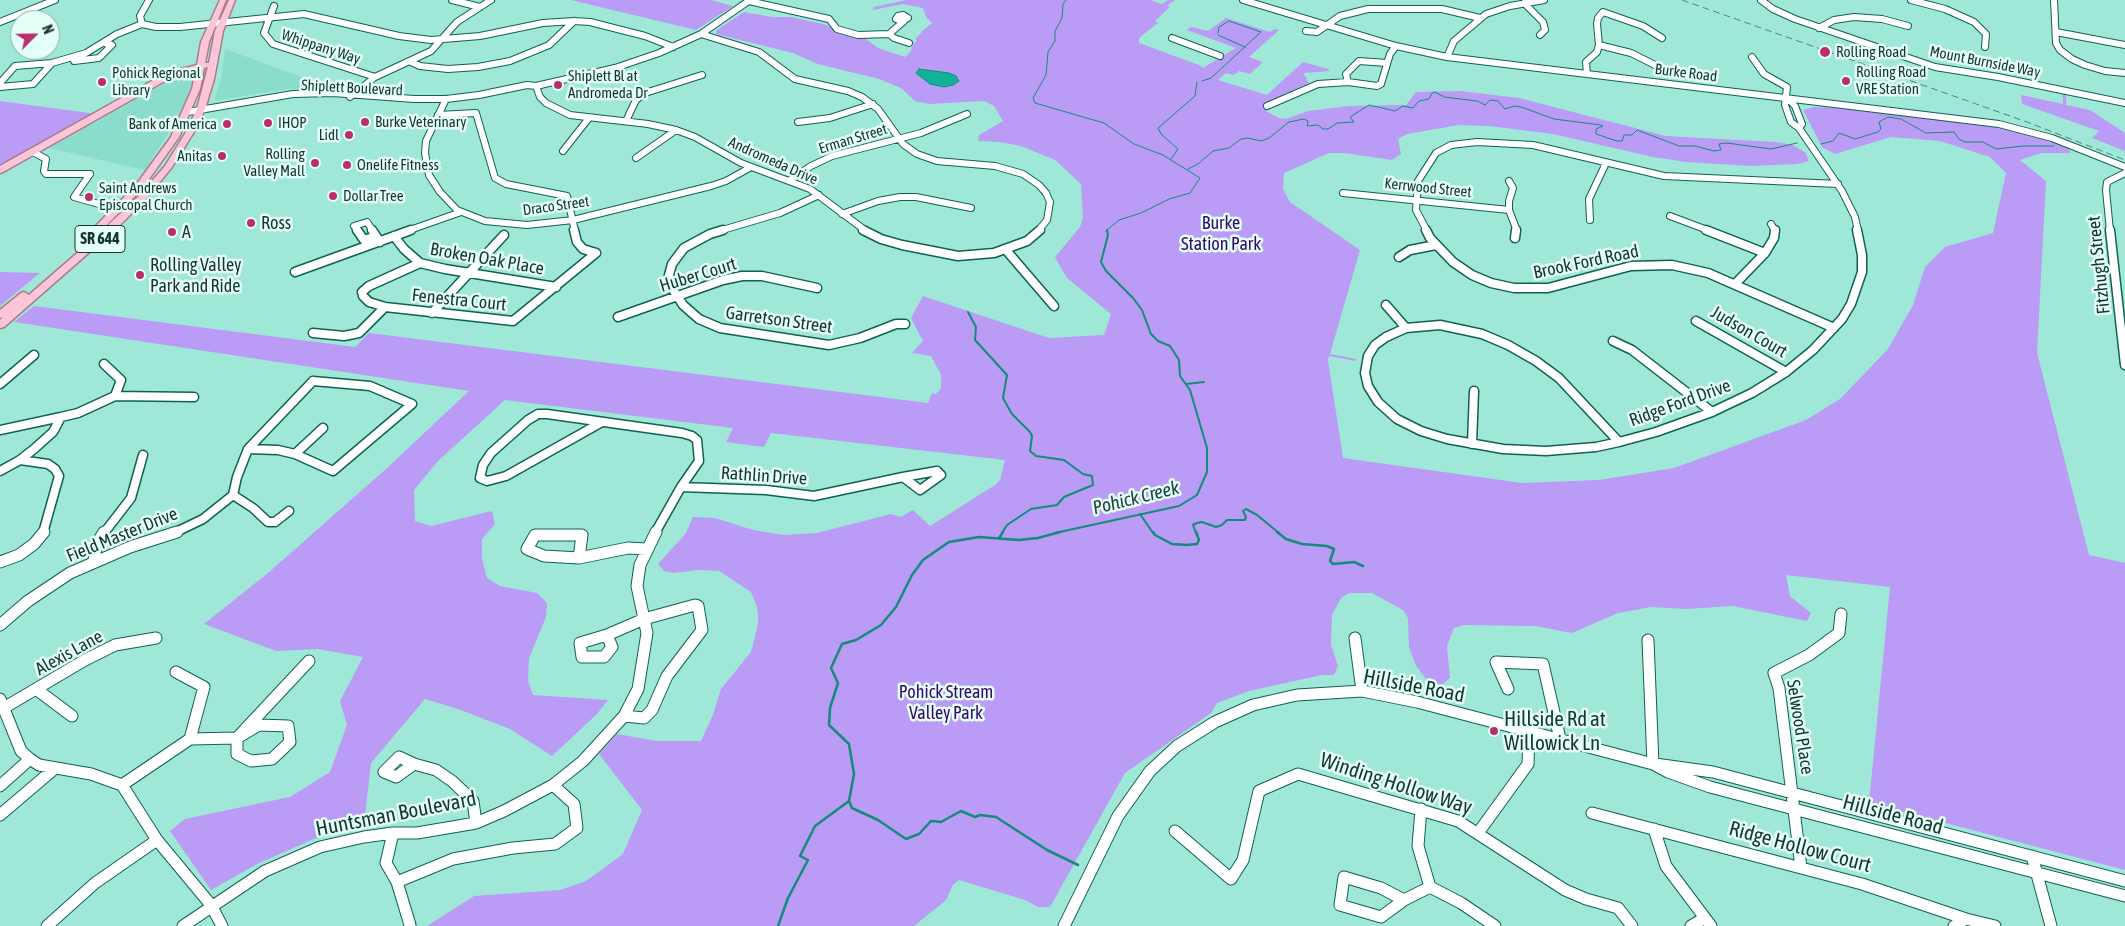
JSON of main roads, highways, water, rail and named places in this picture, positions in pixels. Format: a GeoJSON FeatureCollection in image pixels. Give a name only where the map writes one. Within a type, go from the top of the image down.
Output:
{"type":"FeatureCollection","features":[{"type":"Feature","properties":{"kind":"main road","name":"SR 644"},"geometry":{"type":"LineString","coordinates":[[0,315],[66,260],[127,201],[165,152],[188,112],[202,66],[205,46],[212,23],[223,0]]}},
{"type":"Feature","properties":{"kind":"main road","name":"SR 644"},"geometry":{"type":"LineString","coordinates":[[0,325],[81,257],[133,208],[168,167],[187,137],[208,91],[222,22],[232,0]]}},
{"type":"Feature","properties":{"kind":"main road"},"geometry":{"type":"LineString","coordinates":[[0,170],[169,75],[197,58],[205,46]]}},
{"type":"Feature","properties":{"kind":"main road"},"geometry":{"type":"LineString","coordinates":[[169,75],[213,64]]}},
{"type":"Feature","properties":{"kind":"waterway","name":"Pohick Creek"},"geometry":{"type":"LineString","coordinates":[[1066,0],[1063,4],[1062,18],[1055,31],[1055,41],[1048,52],[1046,75],[1033,98],[1035,103],[1104,123],[1134,144],[1163,155],[1200,178],[1190,193],[1169,199],[1141,213],[1119,220],[1107,230]]}},
{"type":"Feature","properties":{"kind":"waterway"},"geometry":{"type":"LineString","coordinates":[[1218,33],[1219,27],[1229,21],[1261,32],[1245,47]]}},
{"type":"Feature","properties":{"kind":"waterway"},"geometry":{"type":"LineString","coordinates":[[1218,35],[1245,47]]}},
{"type":"Feature","properties":{"kind":"waterway"},"geometry":{"type":"LineString","coordinates":[[1202,81],[1211,78],[1245,47]]}},
{"type":"Feature","properties":{"kind":"waterway"},"geometry":{"type":"LineString","coordinates":[[1171,159],[1178,149],[1161,134],[1158,128],[1195,96],[1197,82]]}},
{"type":"Feature","properties":{"kind":"waterway"},"geometry":{"type":"LineString","coordinates":[[1188,169],[1198,164],[1213,151],[1229,148],[1241,139],[1248,138],[1261,141],[1269,138],[1289,122],[1304,119],[1308,121],[1307,126],[1318,125],[1323,129],[1328,129],[1337,123],[1354,122],[1350,117],[1369,105],[1395,111],[1403,106],[1413,108],[1419,101],[1429,99],[1432,93],[1435,92],[1444,97],[1477,101],[1485,105],[1490,100],[1498,101],[1505,109],[1514,106],[1521,107],[1554,119],[1601,125],[1603,126],[1596,129],[1596,134],[1617,141],[1622,141],[1624,135],[1632,135],[1637,130],[1679,146],[1695,146],[1714,151],[1721,150],[1719,144],[1727,143],[1771,149],[1797,143]]}},
{"type":"Feature","properties":{"kind":"waterway"},"geometry":{"type":"LineString","coordinates":[[1821,144],[1833,141],[1839,133],[1855,139],[1878,132],[1881,129],[1879,122],[1888,117],[1901,119],[1926,133],[1954,132],[1959,139],[1965,142],[1983,142],[1996,149],[2023,146],[2054,146]]}},
{"type":"Feature","properties":{"kind":"waterway","name":"Pohick Creek"},"geometry":{"type":"LineString","coordinates":[[1107,230],[1108,235],[1101,262],[1106,271],[1133,298],[1142,310],[1151,334],[1158,341],[1170,346],[1179,360],[1180,376],[1190,390],[1207,448],[1207,472],[1197,495],[1179,506],[1140,514]]}},
{"type":"Feature","properties":{"kind":"waterway"},"geometry":{"type":"LineString","coordinates":[[968,312],[976,327],[975,340],[1007,375],[1003,398],[1012,414],[1030,432],[1032,436],[1030,451],[1036,456],[1064,460],[1083,474],[1092,476],[1093,485],[1064,497],[1057,505],[1031,509],[1007,525],[1002,533]]}},
{"type":"Feature","properties":{"kind":"waterway"},"geometry":{"type":"LineString","coordinates":[[1186,384],[1204,382]]}},
{"type":"Feature","properties":{"kind":"waterway"},"geometry":{"type":"LineString","coordinates":[[1196,533],[1193,525],[1197,523],[1202,522],[1216,527],[1222,525],[1227,520],[1245,520],[1246,517],[1243,511],[1246,509],[1257,515],[1279,533]]}},
{"type":"Feature","properties":{"kind":"waterway","name":"Pohick Creek"},"geometry":{"type":"LineString","coordinates":[[1055,533],[1140,514]]}},
{"type":"Feature","properties":{"kind":"waterway"},"geometry":{"type":"LineString","coordinates":[[1140,514],[1153,533]]}},
{"type":"Feature","properties":{"kind":"waterway","name":"Pohick Creek"},"geometry":{"type":"LineString","coordinates":[[999,538],[1003,532]]}},
{"type":"Feature","properties":{"kind":"waterway","name":"Pohick Creek"},"geometry":{"type":"LineString","coordinates":[[849,801],[854,774],[849,744],[829,725],[830,708],[838,683],[831,668],[842,644],[856,640],[881,625],[896,607],[912,575],[923,560],[949,542],[979,537],[1019,540],[1038,538],[1060,532]]}},
{"type":"Feature","properties":{"kind":"waterway"},"geometry":{"type":"LineString","coordinates":[[1153,532],[1172,544],[1187,545],[1197,544],[1199,540],[1196,532]]}},
{"type":"Feature","properties":{"kind":"waterway"},"geometry":{"type":"LineString","coordinates":[[1277,532],[1286,539],[1302,544],[1327,546],[1334,549],[1330,561],[1333,564],[1354,562],[1363,566]]}},
{"type":"Feature","properties":{"kind":"waterway","name":"Pohick Creek"},"geometry":{"type":"LineString","coordinates":[[778,926],[788,898],[808,860],[800,856],[815,826],[849,801]]}},
{"type":"Feature","properties":{"kind":"waterway"},"geometry":{"type":"LineString","coordinates":[[849,801],[852,808],[878,820],[906,839],[919,834],[931,821],[941,822],[961,811],[975,817],[980,815],[996,817],[1047,850],[1078,865]]}},
{"type":"Feature","properties":{"kind":"railway"},"geometry":{"type":"LineString","coordinates":[[1682,0],[2027,122],[2125,160]]}},
{"type":"Feature","properties":{"kind":"place","name":"Rolling Road"},"geometry":{"type":"Point","coordinates":[1825,52]}},
{"type":"Feature","properties":{"kind":"place","name":"Rolling Road VRE Station"},"geometry":{"type":"Point","coordinates":[1846,81]}},
{"type":"Feature","properties":{"kind":"place","name":"Pohick Regional Library"},"geometry":{"type":"Point","coordinates":[102,82]}},
{"type":"Feature","properties":{"kind":"place","name":"Shiplett Bl at Andromeda Dr"},"geometry":{"type":"Point","coordinates":[558,85]}},
{"type":"Feature","properties":{"kind":"place","name":"Burke Veterinary"},"geometry":{"type":"Point","coordinates":[365,122]}},
{"type":"Feature","properties":{"kind":"place","name":"IHOP"},"geometry":{"type":"Point","coordinates":[268,123]}},
{"type":"Feature","properties":{"kind":"place","name":"Bank of America"},"geometry":{"type":"Point","coordinates":[227,124]}},
{"type":"Feature","properties":{"kind":"place","name":"Lidl"},"geometry":{"type":"Point","coordinates":[349,135]}},
{"type":"Feature","properties":{"kind":"place","name":"Anitas"},"geometry":{"type":"Point","coordinates":[222,156]}},
{"type":"Feature","properties":{"kind":"place","name":"Rolling Valley Mall"},"geometry":{"type":"Point","coordinates":[315,163]}},
{"type":"Feature","properties":{"kind":"place","name":"Onelife Fitness"},"geometry":{"type":"Point","coordinates":[347,165]}},
{"type":"Feature","properties":{"kind":"place","name":"Dollar Tree"},"geometry":{"type":"Point","coordinates":[333,196]}},
{"type":"Feature","properties":{"kind":"place","name":"Saint Andrews Episcopal Church"},"geometry":{"type":"Point","coordinates":[89,197]}},
{"type":"Feature","properties":{"kind":"place","name":"Ross"},"geometry":{"type":"Point","coordinates":[251,223]}},
{"type":"Feature","properties":{"kind":"place","name":"A"},"geometry":{"type":"Point","coordinates":[172,232]}},
{"type":"Feature","properties":{"kind":"place","name":"Rolling Valley Park and Ride"},"geometry":{"type":"Point","coordinates":[140,275]}},
{"type":"Feature","properties":{"kind":"place","name":"Hillside Rd at Willowick Ln"},"geometry":{"type":"Point","coordinates":[1494,731]}},
{"type":"Feature","properties":{"kind":"park label","name":"Burke Station Park"},"geometry":{"type":"Point","coordinates":[1221,233]}},
{"type":"Feature","properties":{"kind":"park label","name":"Pohick Stream Valley Park"},"geometry":{"type":"Point","coordinates":[946,702]}}]}
